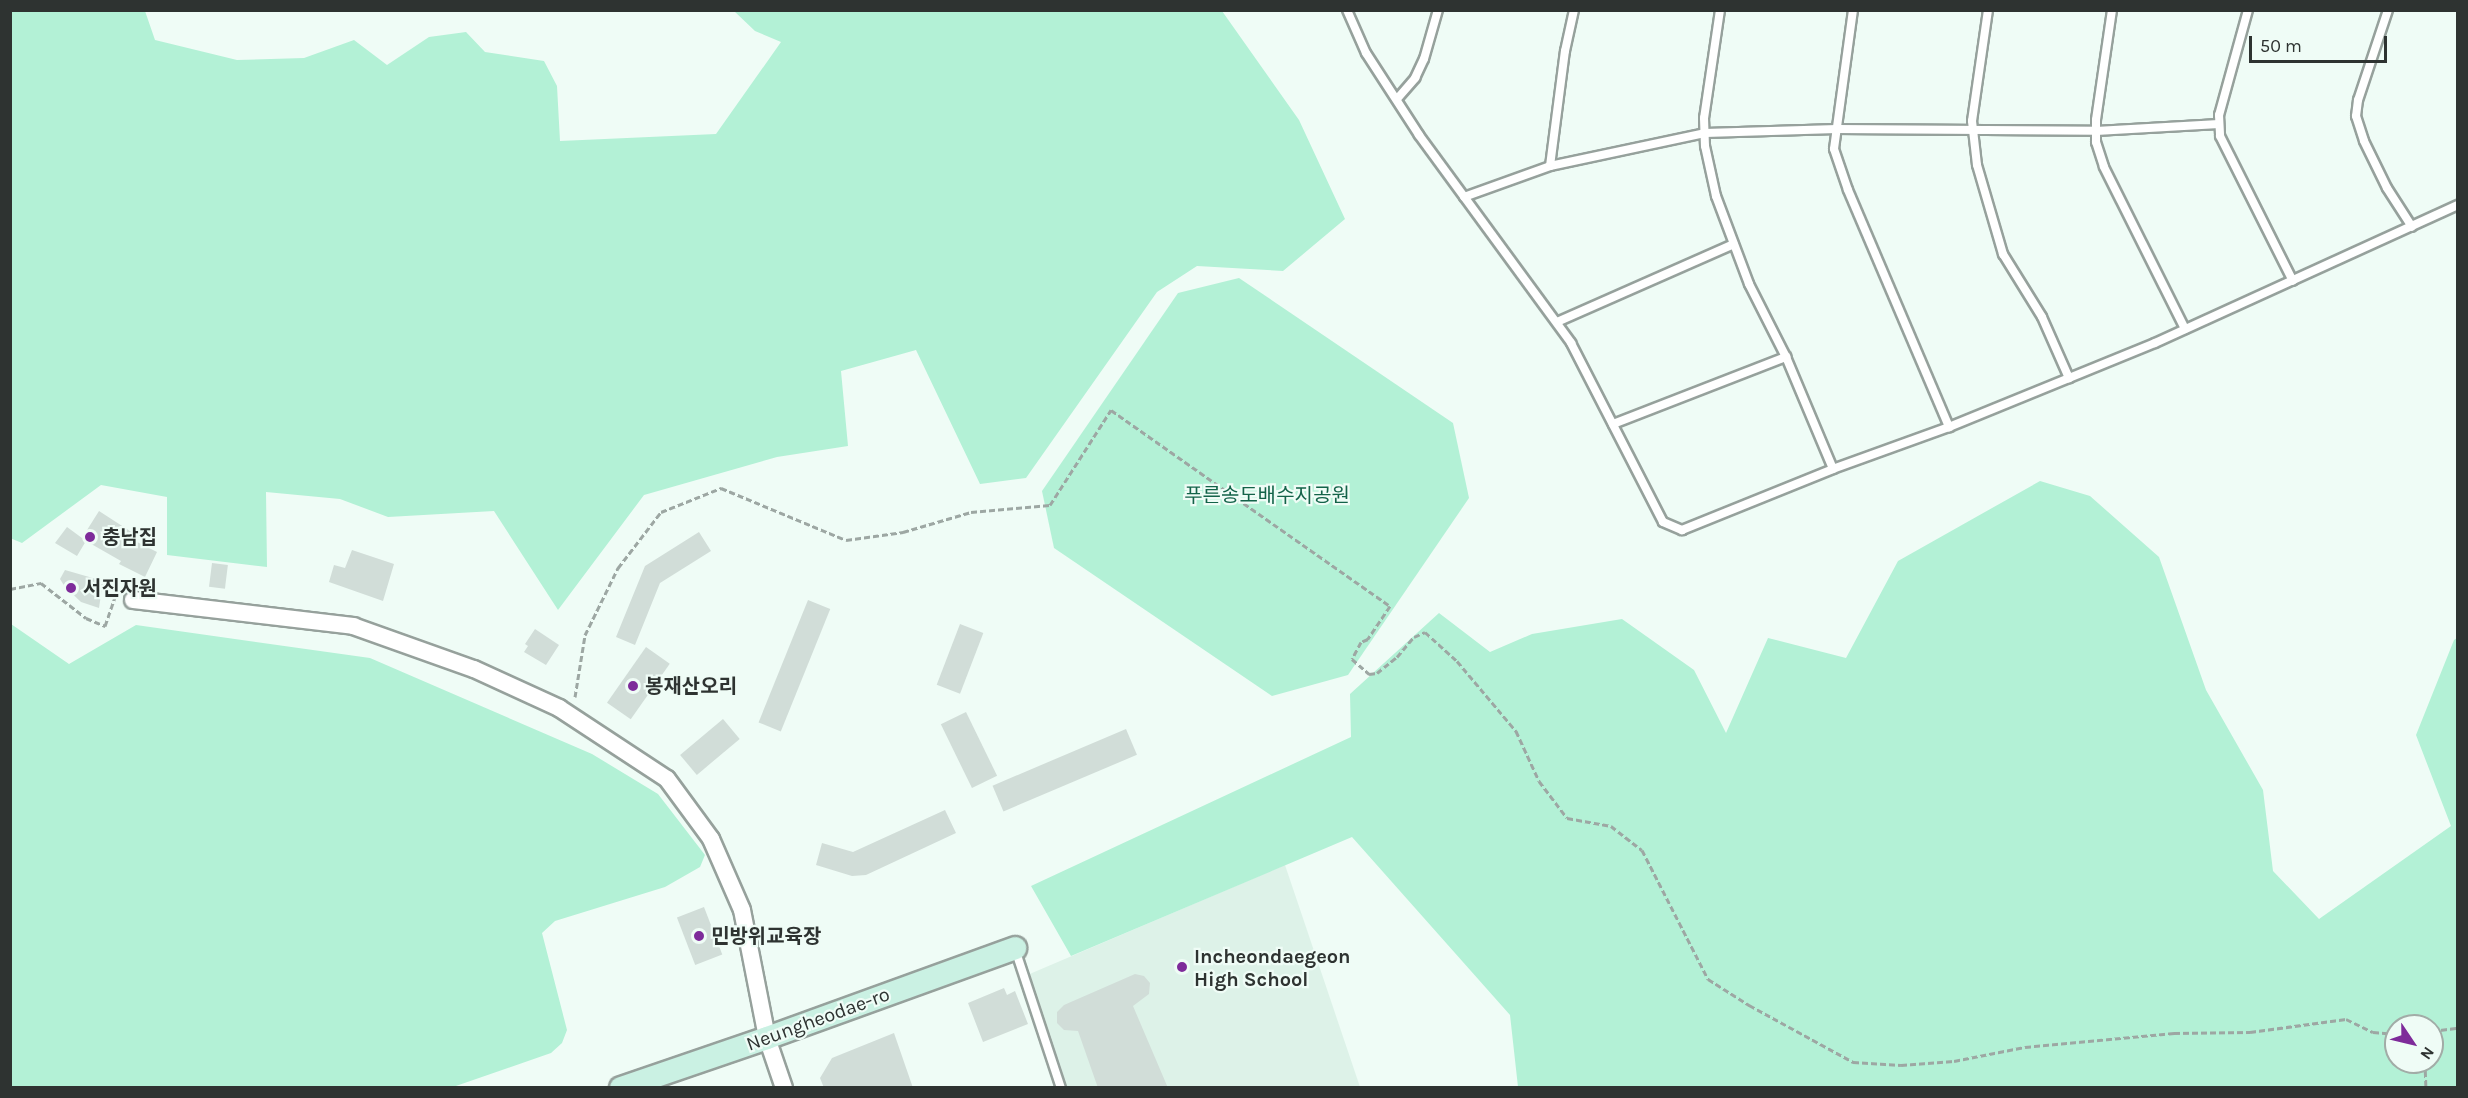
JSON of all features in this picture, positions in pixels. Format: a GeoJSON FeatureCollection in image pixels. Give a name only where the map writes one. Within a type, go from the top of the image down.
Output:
{"type":"FeatureCollection","features":[{"type":"Feature","properties":{"kind":"main road","name":"Neungheodae-ro"},"geometry":{"type":"LineString","coordinates":[[621,1088],[1015,948]]}},
{"type":"Feature","properties":{"kind":"street"},"geometry":{"type":"LineString","coordinates":[[133,600],[353,626],[474,669],[559,708],[667,779],[711,839],[742,910],[767,1038],[784,1088]]}},
{"type":"Feature","properties":{"kind":"lane"},"geometry":{"type":"LineString","coordinates":[[1347,10],[1366,53],[1419,135],[1557,322],[1663,522],[1682,530],[2069,378],[2293,281],[2457,205]]}},
{"type":"Feature","properties":{"kind":"lane"},"geometry":{"type":"LineString","coordinates":[[1397,99],[1415,78],[1424,59],[1438,10]]}},
{"type":"Feature","properties":{"kind":"lane"},"geometry":{"type":"LineString","coordinates":[[1550,166],[1565,51],[1574,10]]}},
{"type":"Feature","properties":{"kind":"lane"},"geometry":{"type":"LineString","coordinates":[[1720,10],[1704,118],[1716,196],[1749,284],[1786,357],[1833,469]]}},
{"type":"Feature","properties":{"kind":"lane"},"geometry":{"type":"LineString","coordinates":[[1853,10],[1834,149],[1848,190],[1949,427]]}},
{"type":"Feature","properties":{"kind":"lane"},"geometry":{"type":"LineString","coordinates":[[1988,10],[1972,121],[1977,165],[2003,254],[2042,317],[2069,378]]}},
{"type":"Feature","properties":{"kind":"lane"},"geometry":{"type":"LineString","coordinates":[[2112,10],[2096,142],[2104,167],[2185,329]]}},
{"type":"Feature","properties":{"kind":"lane"},"geometry":{"type":"LineString","coordinates":[[2248,10],[2219,115],[2220,136],[2293,281]]}},
{"type":"Feature","properties":{"kind":"lane"},"geometry":{"type":"LineString","coordinates":[[2388,10],[2358,100],[2356,116],[2364,141],[2387,188],[2412,227]]}},
{"type":"Feature","properties":{"kind":"lane"},"geometry":{"type":"LineString","coordinates":[[1464,196],[1550,166],[1705,134],[1837,129],[2096,131],[2219,124]]}},
{"type":"Feature","properties":{"kind":"lane"},"geometry":{"type":"LineString","coordinates":[[1557,322],[1599,301],[1734,244]]}},
{"type":"Feature","properties":{"kind":"lane"},"geometry":{"type":"LineString","coordinates":[[1613,424],[1786,357]]}},
{"type":"Feature","properties":{"kind":"lane"},"geometry":{"type":"LineString","coordinates":[[1015,948],[1061,1088]]}},
{"type":"Feature","properties":{"kind":"path"},"geometry":{"type":"LineString","coordinates":[[577,706],[574,691],[585,635],[618,568],[661,512],[721,488],[846,540],[903,532],[971,512],[1050,505],[1111,410],[1390,606],[1368,639],[1361,642],[1352,659],[1369,674],[1377,673],[1397,657],[1414,637],[1425,632],[1457,661],[1516,731],[1539,781],[1567,818],[1611,826],[1642,850],[1708,979],[1749,1005],[1853,1062],[1901,1065],[1954,1061],[2025,1047],[2174,1033],[2250,1032],[2346,1019],[2373,1032],[2384,1033]]}},
{"type":"Feature","properties":{"kind":"path"},"geometry":{"type":"LineString","coordinates":[[10,589],[40,583],[86,618],[105,626]]}},
{"type":"Feature","properties":{"kind":"shaded area","name":"Incheondaegeon High School"},"geometry":{"type":"Polygon","coordinates":[[[1285,865],[1360,1087],[1055,1087],[1018,979],[1285,865]]]}},
{"type":"Feature","properties":{"kind":"green space"},"geometry":{"type":"Polygon","coordinates":[[[11,10],[145,11],[155,40],[237,60],[304,58],[354,40],[387,65],[429,37],[466,32],[485,52],[544,61],[557,86],[560,141],[716,134],[781,42],[755,31],[734,11],[1222,11],[1299,120],[1345,219],[1283,271],[1197,266],[1157,292],[1026,478],[980,484],[916,350],[841,371],[848,446],[777,457],[644,495],[558,610],[494,511],[388,517],[340,499],[266,492],[267,567],[167,555],[167,497],[101,485],[22,543],[10,538],[11,10]]]}},
{"type":"Feature","properties":{"kind":"green space","name":"푸른송도배수지공원"},"geometry":{"type":"Polygon","coordinates":[[[1239,278],[1453,423],[1469,498],[1348,675],[1272,696],[1054,548],[1042,491],[1178,293],[1239,278]]]}},
{"type":"Feature","properties":{"kind":"green space"},"geometry":{"type":"Polygon","coordinates":[[[2040,481],[2090,496],[2159,557],[2206,690],[2263,790],[2273,871],[2319,919],[2451,826],[2416,735],[2454,640],[2457,638],[2457,1087],[1518,1087],[1510,1015],[1352,837],[1071,956],[1031,886],[1351,737],[1350,694],[1439,613],[1490,652],[1532,634],[1622,619],[1694,670],[1726,733],[1768,638],[1846,658],[1898,561],[2040,481]]]}},
{"type":"Feature","properties":{"kind":"green space"},"geometry":{"type":"Polygon","coordinates":[[[11,624],[69,664],[136,625],[370,658],[592,754],[658,794],[705,855],[700,867],[665,887],[555,921],[542,933],[567,1030],[562,1043],[551,1053],[453,1087],[11,1087],[11,624]]]}},
{"type":"Feature","properties":{"kind":"building"},"geometry":{"type":"Polygon","coordinates":[[[99,511],[133,533],[129,538],[157,552],[145,577],[119,564],[121,561],[86,541],[77,556],[55,543],[67,527],[82,538],[99,511]]]}},
{"type":"Feature","properties":{"kind":"building"},"geometry":{"type":"Polygon","coordinates":[[[699,532],[711,551],[660,583],[635,645],[616,637],[645,566],[699,532]]]}},
{"type":"Feature","properties":{"kind":"building"},"geometry":{"type":"Polygon","coordinates":[[[352,550],[394,564],[383,601],[329,582],[334,565],[345,568],[352,550]]]}},
{"type":"Feature","properties":{"kind":"building"},"geometry":{"type":"Polygon","coordinates":[[[212,563],[228,565],[225,589],[209,587],[212,563]]]}},
{"type":"Feature","properties":{"kind":"building","name":"서진자원"},"geometry":{"type":"Polygon","coordinates":[[[65,570],[103,581],[99,608],[81,602],[65,587],[60,579],[65,570]]]}},
{"type":"Feature","properties":{"kind":"building"},"geometry":{"type":"Polygon","coordinates":[[[808,600],[830,609],[781,731],[759,722],[808,600]]]}},
{"type":"Feature","properties":{"kind":"building"},"geometry":{"type":"Polygon","coordinates":[[[960,624],[983,633],[960,694],[937,685],[960,624]]]}},
{"type":"Feature","properties":{"kind":"building"},"geometry":{"type":"Polygon","coordinates":[[[535,629],[559,645],[546,665],[524,652],[528,646],[525,644],[535,629]]]}},
{"type":"Feature","properties":{"kind":"building"},"geometry":{"type":"Polygon","coordinates":[[[646,647],[670,664],[631,719],[607,703],[646,647]]]}},
{"type":"Feature","properties":{"kind":"building"},"geometry":{"type":"Polygon","coordinates":[[[966,712],[997,776],[972,788],[941,724],[966,712]]]}},
{"type":"Feature","properties":{"kind":"building"},"geometry":{"type":"Polygon","coordinates":[[[723,719],[740,739],[697,775],[680,755],[723,719]]]}},
{"type":"Feature","properties":{"kind":"building"},"geometry":{"type":"Polygon","coordinates":[[[1126,729],[1137,755],[1003,811],[993,786],[1126,729]]]}},
{"type":"Feature","properties":{"kind":"building"},"geometry":{"type":"Polygon","coordinates":[[[945,810],[956,833],[866,875],[852,876],[816,865],[822,843],[853,852],[945,810]]]}},
{"type":"Feature","properties":{"kind":"building","name":"민방위교육장"},"geometry":{"type":"Polygon","coordinates":[[[704,907],[722,955],[695,965],[677,917],[704,907]]]}},
{"type":"Feature","properties":{"kind":"building"},"geometry":{"type":"Polygon","coordinates":[[[1135,974],[1144,976],[1150,983],[1149,994],[1133,1006],[1168,1088],[1098,1088],[1078,1031],[1064,1030],[1057,1023],[1057,1012],[1064,1005],[1135,974]]]}},
{"type":"Feature","properties":{"kind":"building"},"geometry":{"type":"Polygon","coordinates":[[[1004,988],[1007,995],[1015,991],[1028,1024],[983,1042],[968,1003],[1004,988]]]}},
{"type":"Feature","properties":{"kind":"building"},"geometry":{"type":"Polygon","coordinates":[[[894,1033],[913,1088],[824,1088],[820,1078],[832,1058],[894,1033]]]}},
{"type":"Feature","properties":{"kind":"place","name":"충남집"},"geometry":{"type":"Point","coordinates":[90,537]}},
{"type":"Feature","properties":{"kind":"place","name":"서진자원"},"geometry":{"type":"Point","coordinates":[71,588]}},
{"type":"Feature","properties":{"kind":"place","name":"봉재산오리"},"geometry":{"type":"Point","coordinates":[633,686]}},
{"type":"Feature","properties":{"kind":"place","name":"민방위교육장"},"geometry":{"type":"Point","coordinates":[699,936]}},
{"type":"Feature","properties":{"kind":"place","name":"Incheondaegeon High School"},"geometry":{"type":"Point","coordinates":[1182,967]}}]}
